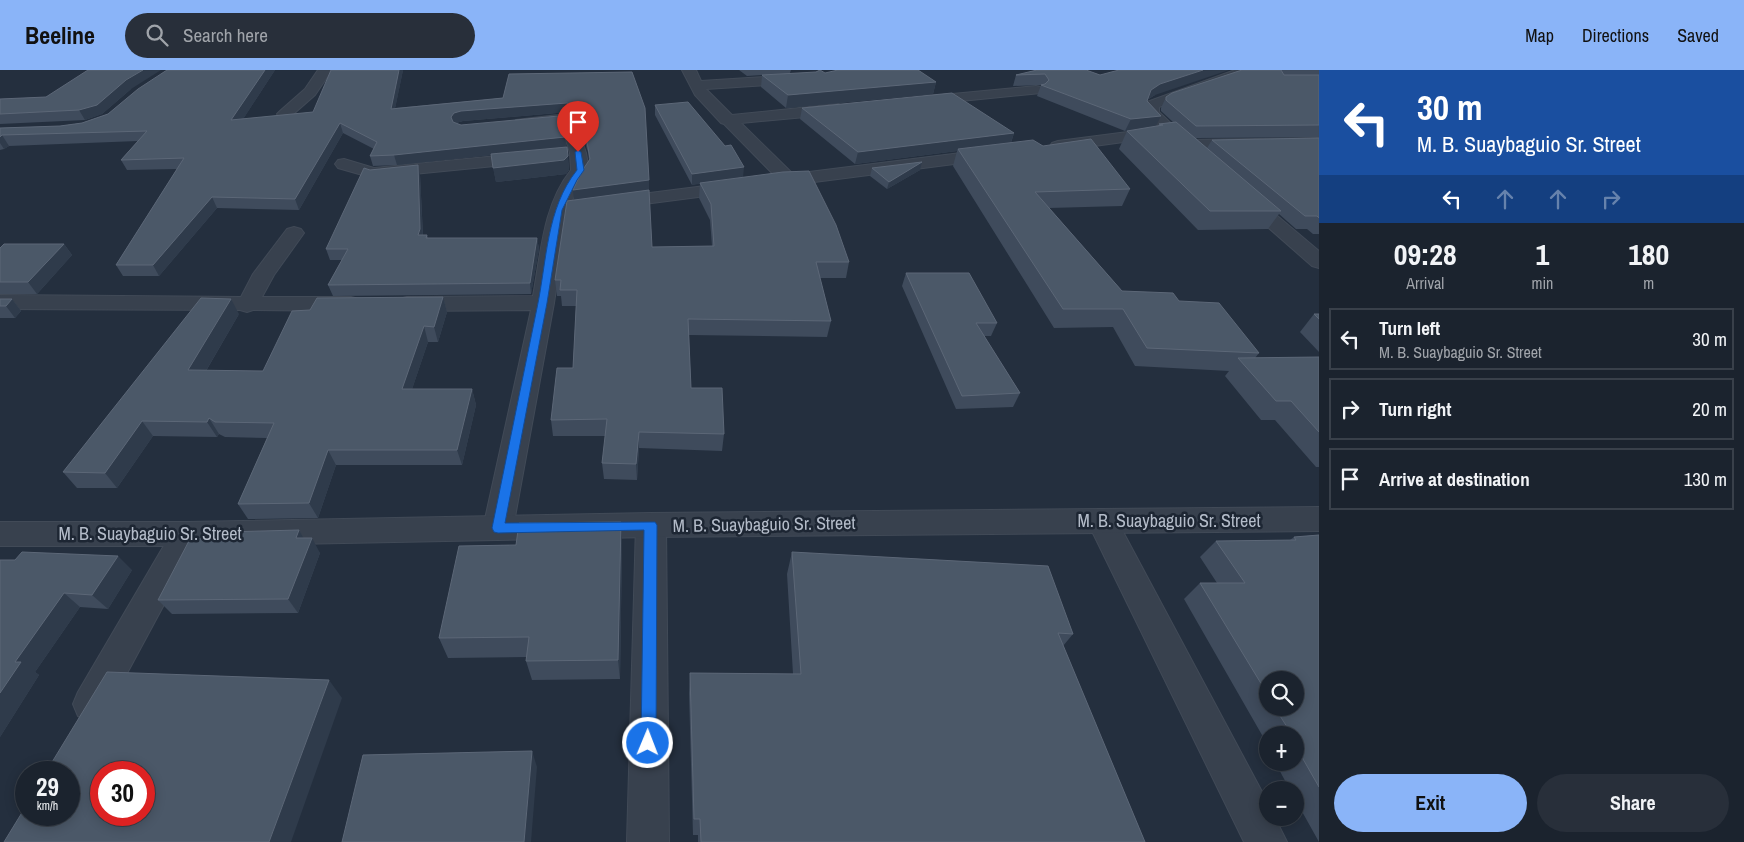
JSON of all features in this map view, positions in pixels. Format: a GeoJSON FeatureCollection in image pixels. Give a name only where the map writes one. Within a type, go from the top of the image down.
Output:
{"type":"FeatureCollection","features":[{"type":"Feature","properties":{"kind":"street"},"geometry":{"type":"LineString","coordinates":[[285,114],[310,92],[325,70]]}},
{"type":"Feature","properties":{"kind":"street"},"geometry":{"type":"LineString","coordinates":[[689,70],[700,92],[726,120],[788,179]]}},
{"type":"Feature","properties":{"kind":"street"},"geometry":{"type":"LineString","coordinates":[[1207,165],[1151,113],[1152,105],[1248,70]]}},
{"type":"Feature","properties":{"kind":"street"},"geometry":{"type":"LineString","coordinates":[[698,85],[814,78]]}},
{"type":"Feature","properties":{"kind":"street"},"geometry":{"type":"LineString","coordinates":[[910,102],[1036,90]]}},
{"type":"Feature","properties":{"kind":"street"},"geometry":{"type":"LineString","coordinates":[[726,120],[852,108]]}},
{"type":"Feature","properties":{"kind":"street"},"geometry":{"type":"LineString","coordinates":[[498,528],[543,303],[558,210],[573,179],[580,170],[578,152],[567,119],[510,124]]}},
{"type":"Feature","properties":{"kind":"street"},"geometry":{"type":"LineString","coordinates":[[1044,148],[1179,138],[1319,143]]}},
{"type":"Feature","properties":{"kind":"street"},"geometry":{"type":"LineString","coordinates":[[344,164],[373,173],[397,172],[578,152]]}},
{"type":"Feature","properties":{"kind":"street"},"geometry":{"type":"LineString","coordinates":[[558,210],[1005,152]]}},
{"type":"Feature","properties":{"kind":"street"},"geometry":{"type":"LineString","coordinates":[[1230,184],[1319,262]]}},
{"type":"Feature","properties":{"kind":"street"},"geometry":{"type":"LineString","coordinates":[[247,304],[264,274],[294,232]]}},
{"type":"Feature","properties":{"kind":"street"},"geometry":{"type":"LineString","coordinates":[[0,302],[247,304],[543,303]]}},
{"type":"Feature","properties":{"kind":"street","name":"M. B. Suaybaguio Sr. Street"},"geometry":{"type":"LineString","coordinates":[[0,534],[186,534],[651,525],[1319,519]]}},
{"type":"Feature","properties":{"kind":"street"},"geometry":{"type":"LineString","coordinates":[[1102,521],[1266,842]]}},
{"type":"Feature","properties":{"kind":"street"},"geometry":{"type":"LineString","coordinates":[[648,842],[651,525]]}},
{"type":"Feature","properties":{"kind":"street"},"geometry":{"type":"LineString","coordinates":[[76,730],[186,534]]}},
{"type":"Feature","properties":{"kind":"building"},"geometry":{"type":"Polygon","coordinates":[[[88,70],[143,70],[126,80],[97,105],[79,110],[0,114],[0,99],[46,97],[88,70]]]}},
{"type":"Feature","properties":{"kind":"building"},"geometry":{"type":"Polygon","coordinates":[[[167,70],[265,70],[231,120],[313,112],[331,70],[399,70],[391,109],[503,98],[509,74],[632,72],[645,108],[649,180],[573,190],[590,159],[587,142],[576,109],[567,103],[461,111],[454,113],[451,117],[453,122],[461,125],[559,116],[565,137],[394,155],[370,156],[377,142],[340,123],[295,199],[212,197],[153,265],[116,265],[184,158],[121,160],[147,131],[2,135],[0,137],[0,128],[60,126],[82,123],[108,114],[138,89],[167,70]]]}},
{"type":"Feature","properties":{"kind":"building"},"geometry":{"type":"Polygon","coordinates":[[[820,70],[825,73],[838,70],[918,70],[936,82],[788,95],[762,75],[816,72],[820,70]]]}},
{"type":"Feature","properties":{"kind":"building"},"geometry":{"type":"Polygon","coordinates":[[[1037,70],[1086,70],[1100,75],[1119,70],[1203,70],[1160,84],[1151,90],[1147,101],[1161,116],[1131,119],[1041,85],[1049,80],[1045,74],[1016,75],[1037,70]]]}},
{"type":"Feature","properties":{"kind":"building"},"geometry":{"type":"Polygon","coordinates":[[[1242,70],[1281,70],[1284,75],[1319,75],[1319,125],[1196,126],[1166,100],[1166,97],[1172,93],[1242,70]]]}},
{"type":"Feature","properties":{"kind":"building"},"geometry":{"type":"Polygon","coordinates":[[[952,93],[1014,133],[858,152],[802,108],[952,93]]]}},
{"type":"Feature","properties":{"kind":"building"},"geometry":{"type":"Polygon","coordinates":[[[688,102],[725,146],[731,145],[744,167],[692,174],[655,105],[688,102]]]}},
{"type":"Feature","properties":{"kind":"building"},"geometry":{"type":"Polygon","coordinates":[[[1176,122],[1281,211],[1210,211],[1127,131],[1176,122]]]}},
{"type":"Feature","properties":{"kind":"building"},"geometry":{"type":"Polygon","coordinates":[[[1319,138],[1319,218],[1317,216],[1305,216],[1212,140],[1319,138]]]}},
{"type":"Feature","properties":{"kind":"building"},"geometry":{"type":"Polygon","coordinates":[[[1091,139],[1130,189],[1035,192],[1122,291],[1173,293],[1179,301],[1219,303],[1259,353],[1147,348],[1123,309],[1063,309],[958,149],[1033,140],[1043,146],[1091,139]]]}},
{"type":"Feature","properties":{"kind":"building"},"geometry":{"type":"Polygon","coordinates":[[[567,147],[568,156],[564,160],[493,168],[491,154],[567,147]]]}},
{"type":"Feature","properties":{"kind":"building"},"geometry":{"type":"Polygon","coordinates":[[[922,162],[889,182],[872,168],[922,162]]]}},
{"type":"Feature","properties":{"kind":"building"},"geometry":{"type":"Polygon","coordinates":[[[418,165],[420,229],[418,235],[427,235],[426,238],[537,238],[530,283],[328,285],[348,249],[326,249],[364,168],[370,170],[418,165]]]}},
{"type":"Feature","properties":{"kind":"building"},"geometry":{"type":"Polygon","coordinates":[[[809,171],[836,225],[849,262],[816,262],[831,321],[688,319],[691,388],[722,388],[724,434],[639,432],[636,464],[602,463],[607,419],[551,420],[557,368],[573,368],[577,290],[560,290],[561,280],[555,280],[567,201],[649,190],[652,247],[714,246],[711,204],[700,183],[783,172],[809,171]]]}},
{"type":"Feature","properties":{"kind":"building"},"geometry":{"type":"Polygon","coordinates":[[[4,244],[64,244],[28,282],[0,282],[0,248],[4,244]]]}},
{"type":"Feature","properties":{"kind":"building"},"geometry":{"type":"Polygon","coordinates":[[[906,273],[969,273],[997,323],[976,323],[1020,393],[962,396],[906,273]]]}},
{"type":"Feature","properties":{"kind":"building"},"geometry":{"type":"Polygon","coordinates":[[[443,297],[434,327],[424,326],[402,389],[472,389],[457,450],[328,450],[309,503],[238,504],[274,423],[215,422],[209,418],[207,422],[142,421],[105,473],[63,472],[201,298],[231,299],[188,370],[263,371],[292,311],[310,310],[317,298],[443,297]]]}},
{"type":"Feature","properties":{"kind":"building"},"geometry":{"type":"Polygon","coordinates":[[[0,299],[12,299],[6,306],[0,306],[0,299]]]}},
{"type":"Feature","properties":{"kind":"building"},"geometry":{"type":"Polygon","coordinates":[[[1319,357],[1319,432],[1291,401],[1276,401],[1238,358],[1319,357]]]}},
{"type":"Feature","properties":{"kind":"building"},"geometry":{"type":"Polygon","coordinates":[[[621,522],[618,660],[526,661],[529,637],[439,638],[459,546],[516,545],[519,523],[621,522]]]}},
{"type":"Feature","properties":{"kind":"building"},"geometry":{"type":"Polygon","coordinates":[[[299,530],[296,538],[312,538],[288,599],[158,600],[190,539],[222,538],[225,532],[299,530]]]}},
{"type":"Feature","properties":{"kind":"building"},"geometry":{"type":"Polygon","coordinates":[[[1319,535],[1319,787],[1304,761],[1304,726],[1286,726],[1280,716],[1304,716],[1304,671],[1259,671],[1259,680],[1200,583],[1245,583],[1216,541],[1296,540],[1294,537],[1319,535]]]}},
{"type":"Feature","properties":{"kind":"building"},"geometry":{"type":"Polygon","coordinates":[[[22,552],[118,556],[92,595],[64,593],[15,662],[21,662],[0,693],[0,560],[15,560],[22,552]]]}},
{"type":"Feature","properties":{"kind":"building"},"geometry":{"type":"Polygon","coordinates":[[[792,552],[1048,566],[1073,634],[1058,633],[1145,842],[701,842],[700,819],[694,819],[690,673],[801,674],[792,552]]]}},
{"type":"Feature","properties":{"kind":"building"},"geometry":{"type":"Polygon","coordinates":[[[107,672],[329,680],[269,842],[4,842],[15,824],[15,826],[80,826],[80,761],[53,761],[107,672]]]}},
{"type":"Feature","properties":{"kind":"building"},"geometry":{"type":"Polygon","coordinates":[[[532,751],[524,842],[342,842],[363,755],[532,751]]]}},
{"type":"Feature","properties":{"kind":"route"},"geometry":{"type":"LineString","coordinates":[[578,152],[580,170],[573,179],[558,210],[543,303],[498,528],[651,525],[648,743]]}}]}
